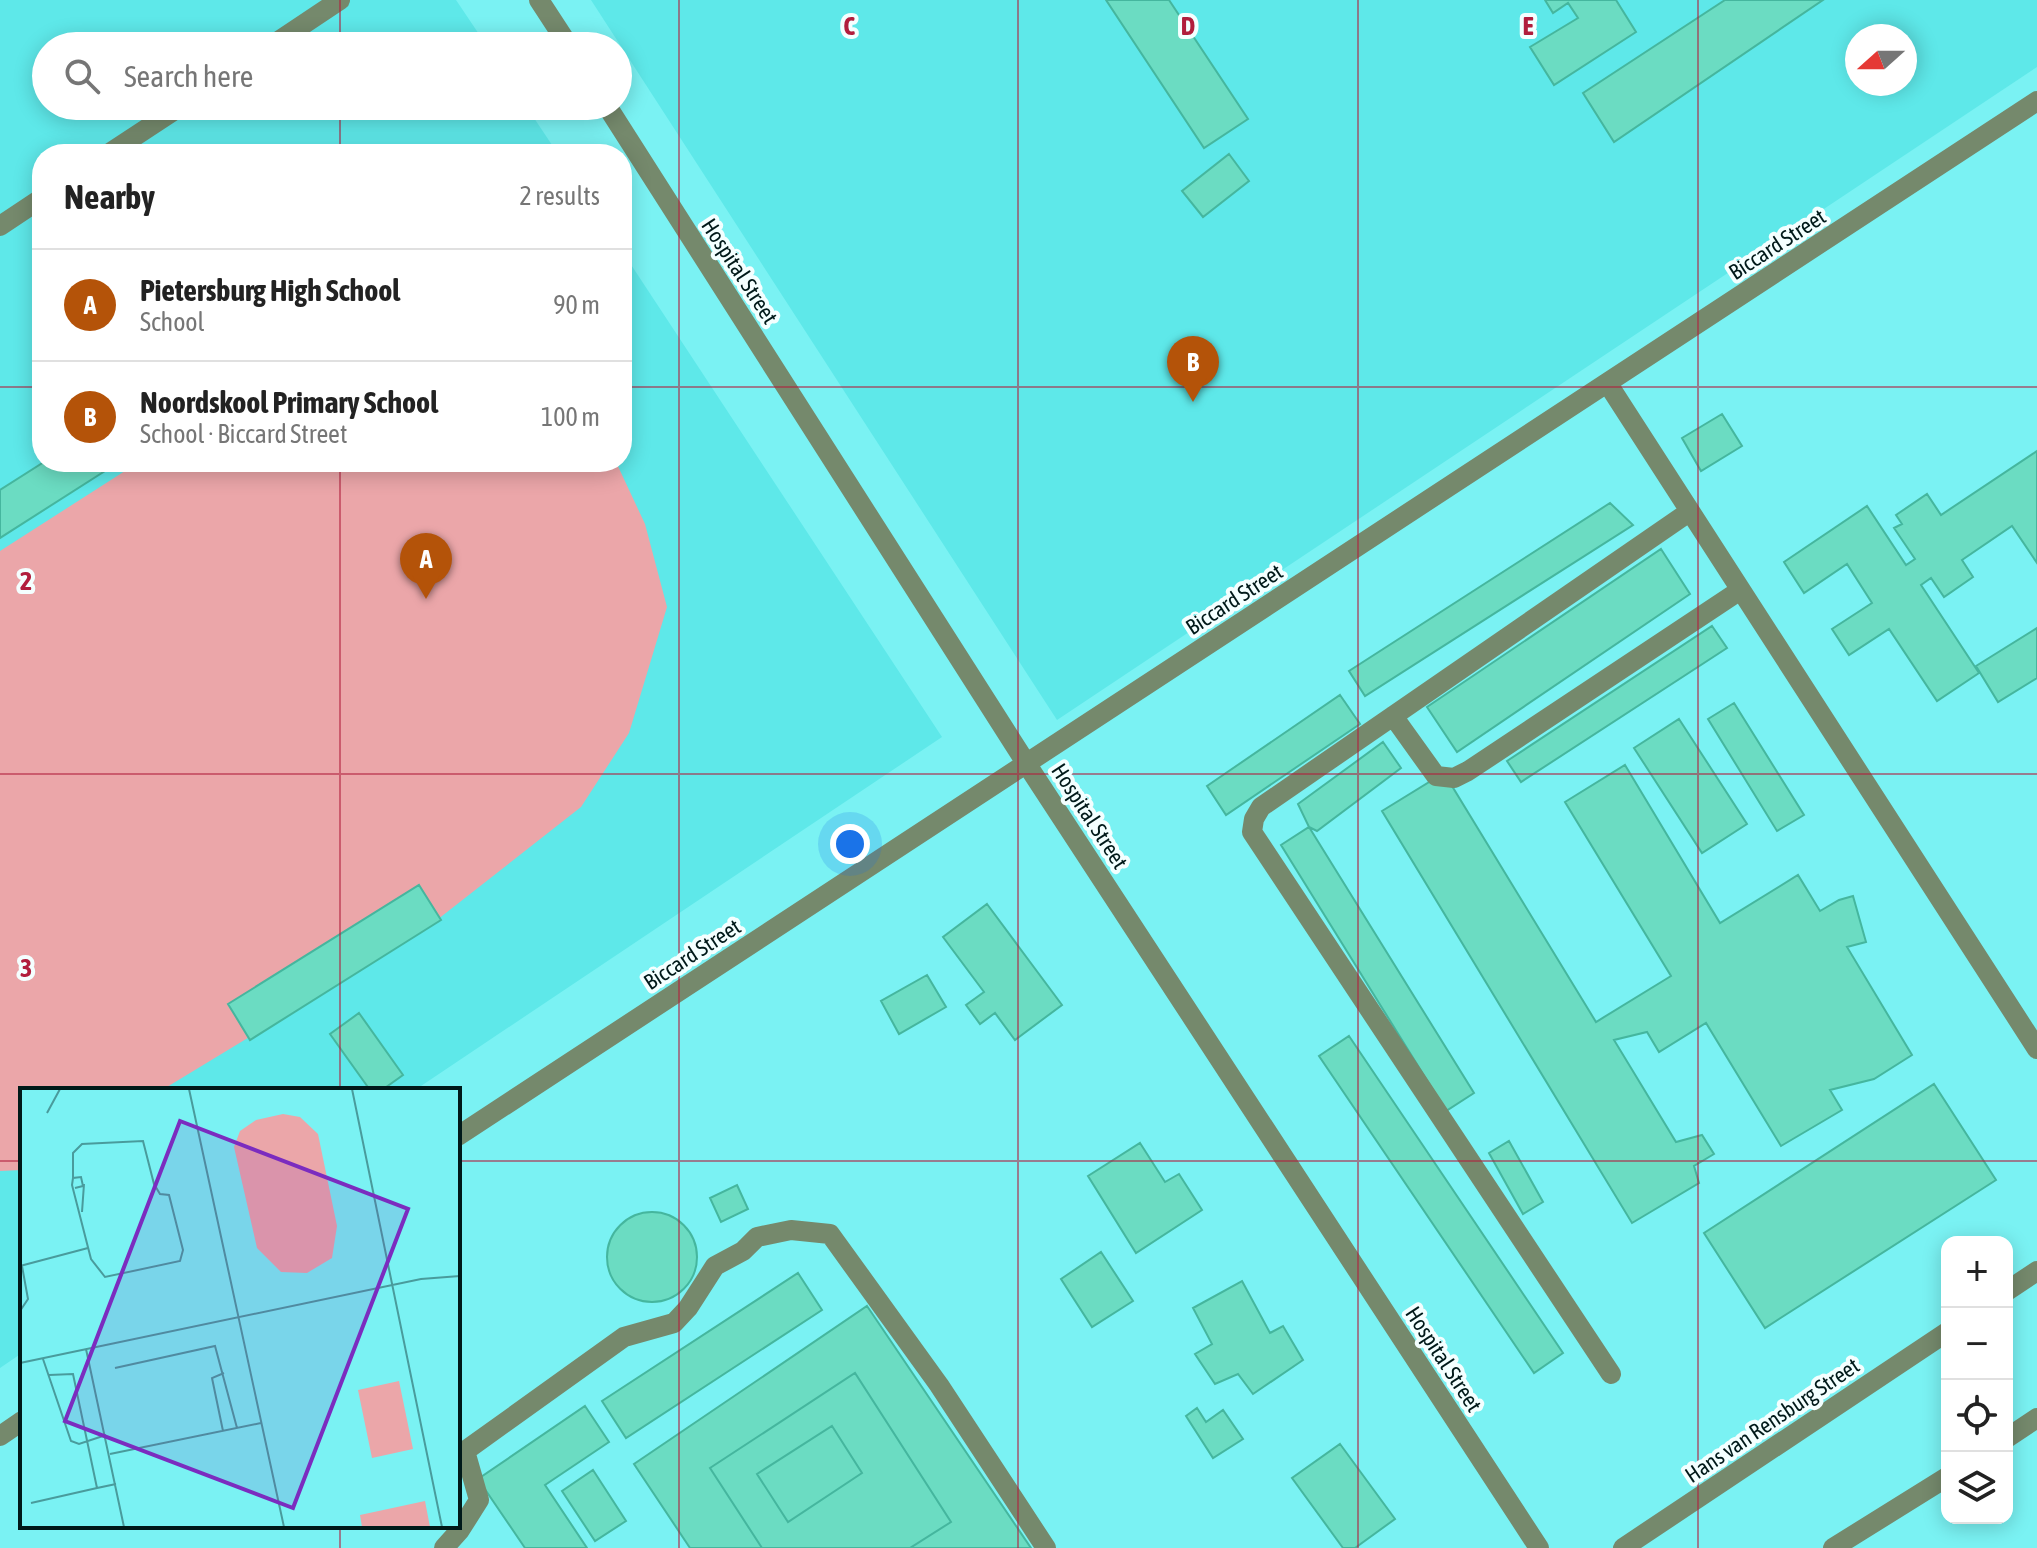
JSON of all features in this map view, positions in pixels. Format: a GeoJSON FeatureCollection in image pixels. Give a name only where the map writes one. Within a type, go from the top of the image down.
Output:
{"type":"FeatureCollection","features":[{"type":"Feature","properties":{"kind":"street"},"geometry":{"type":"LineString","coordinates":[[292,32],[340,0]]}},
{"type":"Feature","properties":{"kind":"street"},"geometry":{"type":"LineString","coordinates":[[539,0],[560,32]]}},
{"type":"Feature","properties":{"kind":"street","name":"Biccard Street"},"geometry":{"type":"LineString","coordinates":[[460,1135],[2037,101]]}},
{"type":"Feature","properties":{"kind":"street"},"geometry":{"type":"LineString","coordinates":[[123,144],[160,120]]}},
{"type":"Feature","properties":{"kind":"street","name":"Hospital Street"},"geometry":{"type":"LineString","coordinates":[[616,120],[631,144]]}},
{"type":"Feature","properties":{"kind":"street","name":"Hospital Street"},"geometry":{"type":"LineString","coordinates":[[632,145],[1026,763],[1539,1548]]}},
{"type":"Feature","properties":{"kind":"street"},"geometry":{"type":"LineString","coordinates":[[0,226],[32,205]]}},
{"type":"Feature","properties":{"kind":"street"},"geometry":{"type":"LineString","coordinates":[[1608,384],[2037,1049]]}},
{"type":"Feature","properties":{"kind":"street"},"geometry":{"type":"LineString","coordinates":[[1611,1374],[1252,832],[1254,819],[1261,807],[1689,512]]}},
{"type":"Feature","properties":{"kind":"street"},"geometry":{"type":"LineString","coordinates":[[1393,716],[1436,776],[1454,778],[1739,591]]}},
{"type":"Feature","properties":{"kind":"street"},"geometry":{"type":"LineString","coordinates":[[444,1548],[479,1500],[465,1451],[624,1337],[674,1323],[688,1308],[715,1266],[743,1251],[757,1237],[791,1230],[830,1234],[939,1385],[1046,1548]]}},
{"type":"Feature","properties":{"kind":"street"},"geometry":{"type":"LineString","coordinates":[[2013,1288],[2035,1278]]}},
{"type":"Feature","properties":{"kind":"street","name":"Hans van Rensburg Street"},"geometry":{"type":"LineString","coordinates":[[1623,1548],[1941,1336]]}},
{"type":"Feature","properties":{"kind":"street"},"geometry":{"type":"LineString","coordinates":[[2013,1434],[2037,1418]]}},
{"type":"Feature","properties":{"kind":"street"},"geometry":{"type":"LineString","coordinates":[[0,1436],[20,1422]]}},
{"type":"Feature","properties":{"kind":"street"},"geometry":{"type":"LineString","coordinates":[[1833,1548],[1941,1481]]}},
{"type":"Feature","properties":{"kind":"shaded area"},"geometry":{"type":"Polygon","coordinates":[[[0,0],[456,0],[478,32],[32,32],[32,120],[535,120],[551,144],[32,144],[32,472],[632,472],[632,266],[942,737],[418,1088],[20,1088],[20,1354],[0,1368],[0,0]]]}},
{"type":"Feature","properties":{"kind":"shaded area"},"geometry":{"type":"Polygon","coordinates":[[[591,0],[2037,0],[2037,67],[1057,720],[632,63],[632,32],[612,32],[591,0]]]}},
{"type":"Feature","properties":{"kind":"shaded area"},"geometry":{"type":"Polygon","coordinates":[[[123,472],[621,472],[645,524],[667,607],[629,733],[581,807],[419,934],[165,1088],[20,1088],[20,1170],[0,1171],[0,551],[123,472]]]}},
{"type":"Feature","properties":{"kind":"building"},"geometry":{"type":"Polygon","coordinates":[[[1106,0],[1169,0],[1248,119],[1204,148],[1106,0]]]}},
{"type":"Feature","properties":{"kind":"building"},"geometry":{"type":"Polygon","coordinates":[[[1545,0],[1616,0],[1636,32],[1554,85],[1530,47],[1578,18],[1568,3],[1553,13],[1545,0]]]}},
{"type":"Feature","properties":{"kind":"building"},"geometry":{"type":"Polygon","coordinates":[[[1725,0],[1823,0],[1614,142],[1583,93],[1725,0]]]}},
{"type":"Feature","properties":{"kind":"building"},"geometry":{"type":"Polygon","coordinates":[[[1229,154],[1249,181],[1203,217],[1182,191],[1229,154]]]}},
{"type":"Feature","properties":{"kind":"building"},"geometry":{"type":"Polygon","coordinates":[[[1722,414],[1742,446],[1701,471],[1682,438],[1722,414]]]}},
{"type":"Feature","properties":{"kind":"building"},"geometry":{"type":"Polygon","coordinates":[[[2037,451],[2037,563],[2012,526],[1962,560],[1973,577],[1944,597],[1931,578],[1921,585],[1979,673],[1937,701],[1889,629],[1849,655],[1832,629],[1872,603],[1847,564],[1804,593],[1784,562],[1867,506],[1906,565],[1915,559],[1894,528],[1902,524],[1896,515],[1927,494],[1941,515],[2037,451]]]}},
{"type":"Feature","properties":{"kind":"building"},"geometry":{"type":"Polygon","coordinates":[[[32,470],[103,472],[0,538],[0,490],[32,470]]]}},
{"type":"Feature","properties":{"kind":"building"},"geometry":{"type":"Polygon","coordinates":[[[1610,503],[1633,525],[1365,696],[1349,671],[1610,503]]]}},
{"type":"Feature","properties":{"kind":"building"},"geometry":{"type":"Polygon","coordinates":[[[1661,549],[1690,594],[1457,752],[1427,707],[1661,549]]]}},
{"type":"Feature","properties":{"kind":"building"},"geometry":{"type":"Polygon","coordinates":[[[1712,626],[1727,648],[1521,782],[1507,761],[1712,626]]]}},
{"type":"Feature","properties":{"kind":"building"},"geometry":{"type":"Polygon","coordinates":[[[2037,628],[2037,678],[1998,702],[1976,666],[2037,628]]]}},
{"type":"Feature","properties":{"kind":"building"},"geometry":{"type":"Polygon","coordinates":[[[1340,695],[1360,724],[1226,815],[1207,786],[1340,695]]]}},
{"type":"Feature","properties":{"kind":"building"},"geometry":{"type":"Polygon","coordinates":[[[1734,703],[1804,815],[1777,831],[1708,719],[1734,703]]]}},
{"type":"Feature","properties":{"kind":"building"},"geometry":{"type":"Polygon","coordinates":[[[1679,719],[1747,824],[1702,853],[1634,748],[1679,719]]]}},
{"type":"Feature","properties":{"kind":"building"},"geometry":{"type":"Polygon","coordinates":[[[1383,742],[1401,768],[1317,831],[1309,827],[1298,804],[1383,742]]]}},
{"type":"Feature","properties":{"kind":"building"},"geometry":{"type":"Polygon","coordinates":[[[1625,765],[1720,923],[1798,875],[1820,911],[1853,896],[1866,942],[1847,947],[1912,1055],[1874,1079],[1830,1090],[1842,1110],[1781,1146],[1706,1023],[1659,1052],[1647,1032],[1614,1040],[1676,1142],[1702,1135],[1714,1154],[1694,1166],[1699,1183],[1632,1223],[1382,811],[1444,773],[1596,1022],[1671,976],[1565,802],[1625,765]]]}},
{"type":"Feature","properties":{"kind":"building"},"geometry":{"type":"Polygon","coordinates":[[[1309,827],[1474,1093],[1446,1111],[1281,845],[1309,827]]]}},
{"type":"Feature","properties":{"kind":"building"},"geometry":{"type":"Polygon","coordinates":[[[419,885],[441,920],[250,1040],[228,1004],[419,885]]]}},
{"type":"Feature","properties":{"kind":"building"},"geometry":{"type":"Polygon","coordinates":[[[987,904],[1062,1005],[1015,1040],[995,1013],[980,1024],[966,1005],[984,992],[943,937],[987,904]]]}},
{"type":"Feature","properties":{"kind":"building"},"geometry":{"type":"Polygon","coordinates":[[[927,975],[946,1007],[899,1034],[881,1001],[927,975]]]}},
{"type":"Feature","properties":{"kind":"building"},"geometry":{"type":"Polygon","coordinates":[[[359,1013],[403,1075],[385,1088],[369,1088],[330,1034],[359,1013]]]}},
{"type":"Feature","properties":{"kind":"building"},"geometry":{"type":"Polygon","coordinates":[[[1349,1036],[1563,1353],[1534,1373],[1319,1056],[1349,1036]]]}},
{"type":"Feature","properties":{"kind":"building"},"geometry":{"type":"Polygon","coordinates":[[[1934,1084],[1996,1180],[1765,1328],[1704,1233],[1934,1084]]]}},
{"type":"Feature","properties":{"kind":"building"},"geometry":{"type":"Polygon","coordinates":[[[1509,1141],[1543,1202],[1523,1214],[1489,1153],[1509,1141]]]}},
{"type":"Feature","properties":{"kind":"building"},"geometry":{"type":"Polygon","coordinates":[[[1140,1143],[1165,1182],[1179,1174],[1202,1210],[1136,1253],[1088,1176],[1140,1143]]]}},
{"type":"Feature","properties":{"kind":"building"},"geometry":{"type":"Polygon","coordinates":[[[737,1185],[748,1209],[721,1222],[710,1198],[737,1185]]]}},
{"type":"Feature","properties":{"kind":"building"},"geometry":{"type":"Polygon","coordinates":[[[652,1212],[669,1215],[684,1225],[694,1240],[697,1257],[694,1274],[684,1289],[669,1299],[652,1302],[635,1299],[620,1289],[610,1274],[607,1257],[610,1240],[620,1225],[635,1215],[652,1212]]]}},
{"type":"Feature","properties":{"kind":"building"},"geometry":{"type":"Polygon","coordinates":[[[1101,1252],[1133,1301],[1092,1327],[1061,1279],[1101,1252]]]}},
{"type":"Feature","properties":{"kind":"building"},"geometry":{"type":"Polygon","coordinates":[[[798,1273],[822,1310],[626,1438],[602,1401],[798,1273]]]}},
{"type":"Feature","properties":{"kind":"building"},"geometry":{"type":"Polygon","coordinates":[[[1242,1281],[1270,1333],[1283,1326],[1303,1360],[1253,1394],[1238,1374],[1215,1384],[1195,1354],[1212,1344],[1193,1308],[1242,1281]]]}},
{"type":"Feature","properties":{"kind":"building"},"geometry":{"type":"Polygon","coordinates":[[[867,1306],[1031,1548],[910,1548],[951,1522],[855,1373],[710,1468],[762,1548],[690,1548],[634,1464],[867,1306]]]}},
{"type":"Feature","properties":{"kind":"building"},"geometry":{"type":"Polygon","coordinates":[[[855,1373],[951,1522],[910,1548],[762,1548],[710,1468],[855,1373]]]}},
{"type":"Feature","properties":{"kind":"building"},"geometry":{"type":"Polygon","coordinates":[[[585,1406],[609,1442],[545,1485],[587,1548],[525,1548],[478,1479],[585,1406]]]}},
{"type":"Feature","properties":{"kind":"building"},"geometry":{"type":"Polygon","coordinates":[[[1197,1408],[1206,1422],[1223,1410],[1243,1439],[1213,1458],[1186,1416],[1197,1408]]]}},
{"type":"Feature","properties":{"kind":"building"},"geometry":{"type":"Polygon","coordinates":[[[832,1426],[862,1473],[788,1522],[757,1474],[832,1426]]]}},
{"type":"Feature","properties":{"kind":"building"},"geometry":{"type":"Polygon","coordinates":[[[1340,1444],[1395,1519],[1355,1548],[1343,1548],[1292,1478],[1340,1444]]]}},
{"type":"Feature","properties":{"kind":"building"},"geometry":{"type":"Polygon","coordinates":[[[593,1470],[626,1521],[595,1541],[562,1491],[593,1470]]]}},
{"type":"Feature","properties":{"kind":"place","name":"Noordskool Primary School"},"geometry":{"type":"Point","coordinates":[1193,402]}},
{"type":"Feature","properties":{"kind":"place","name":"Pietersburg High School"},"geometry":{"type":"Point","coordinates":[426,599]}}]}
